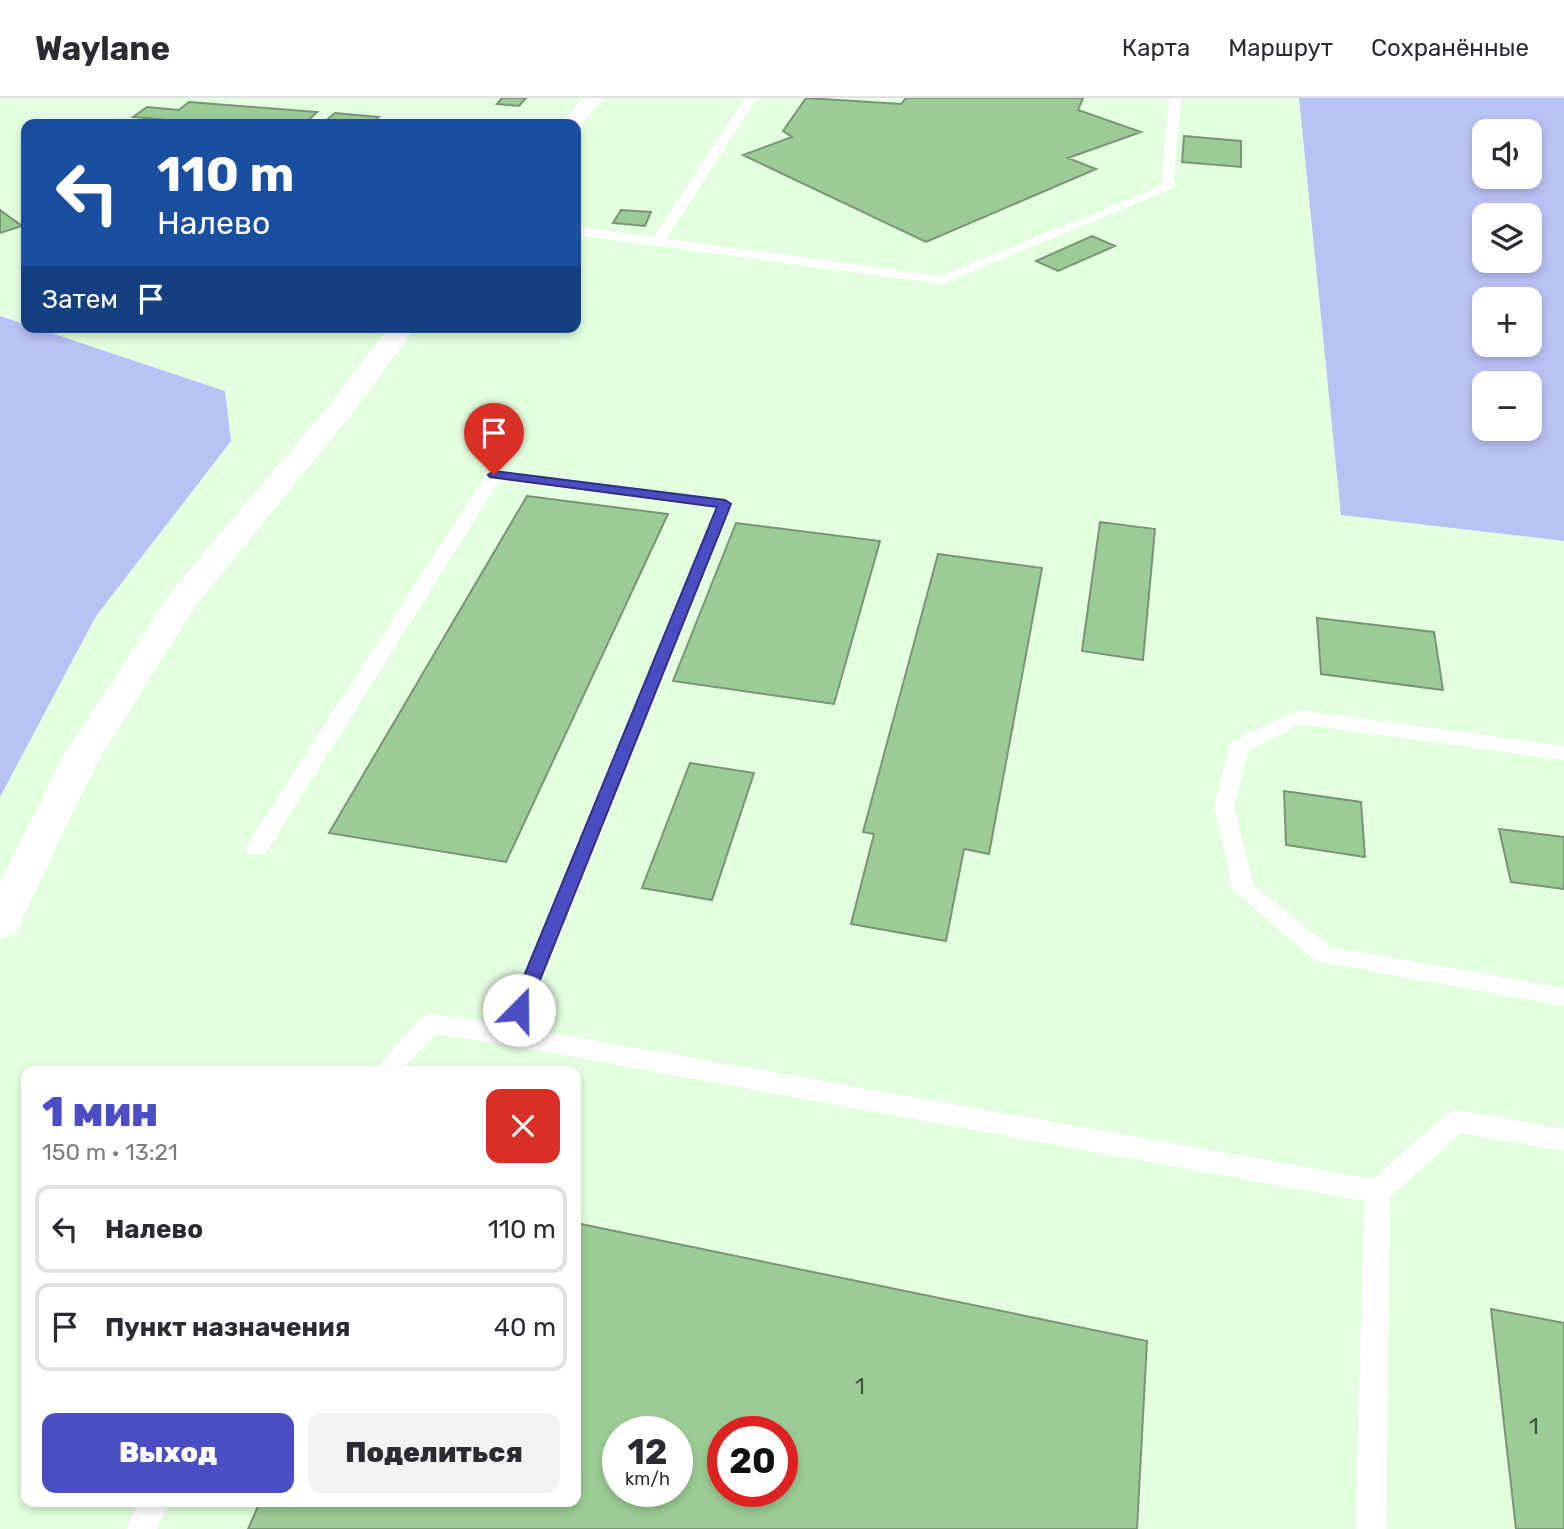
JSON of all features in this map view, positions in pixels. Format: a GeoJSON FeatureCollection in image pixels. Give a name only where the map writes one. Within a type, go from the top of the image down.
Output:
{"type":"FeatureCollection","features":[{"type":"Feature","properties":{"kind":"street"},"geometry":{"type":"LineString","coordinates":[[576,119],[594,98]]}},
{"type":"Feature","properties":{"kind":"street"},"geometry":{"type":"LineString","coordinates":[[0,923],[78,762],[183,599],[341,409],[398,333]]}},
{"type":"Feature","properties":{"kind":"lane"},"geometry":{"type":"LineString","coordinates":[[657,243],[751,98]]}},
{"type":"Feature","properties":{"kind":"lane"},"geometry":{"type":"LineString","coordinates":[[581,232],[942,280],[1167,188],[1175,98]]}},
{"type":"Feature","properties":{"kind":"lane"},"geometry":{"type":"LineString","coordinates":[[257,848],[494,475],[725,504],[509,1035]]}},
{"type":"Feature","properties":{"kind":"lane"},"geometry":{"type":"LineString","coordinates":[[1564,753],[1298,717],[1240,746],[1224,806],[1244,890],[1324,955],[1564,997]]}},
{"type":"Feature","properties":{"kind":"lane"},"geometry":{"type":"LineString","coordinates":[[391,1066],[430,1024],[509,1035],[1377,1192]]}},
{"type":"Feature","properties":{"kind":"lane"},"geometry":{"type":"LineString","coordinates":[[1371,1529],[1377,1192],[1457,1121],[1564,1140]]}},
{"type":"Feature","properties":{"kind":"lane"},"geometry":{"type":"LineString","coordinates":[[141,1529],[152,1507]]}},
{"type":"Feature","properties":{"kind":"shaded area"},"geometry":{"type":"Polygon","coordinates":[[[1299,98],[1564,98],[1564,541],[1341,515],[1299,98]]]}},
{"type":"Feature","properties":{"kind":"shaded area"},"geometry":{"type":"Polygon","coordinates":[[[0,316],[21,323],[21,333],[51,333],[225,391],[231,441],[96,616],[0,797],[0,316]]]}},
{"type":"Feature","properties":{"kind":"building"},"geometry":{"type":"Polygon","coordinates":[[[502,98],[526,98],[519,106],[497,104],[502,98]]]}},
{"type":"Feature","properties":{"kind":"building"},"geometry":{"type":"Polygon","coordinates":[[[806,98],[901,104],[906,98],[1083,98],[1078,110],[1141,132],[1068,158],[1096,169],[926,242],[743,155],[792,137],[783,131],[806,98]]]}},
{"type":"Feature","properties":{"kind":"building"},"geometry":{"type":"Polygon","coordinates":[[[189,102],[317,112],[309,119],[133,117],[147,107],[179,110],[189,102]]]}},
{"type":"Feature","properties":{"kind":"building"},"geometry":{"type":"Polygon","coordinates":[[[335,113],[379,117],[377,119],[328,119],[335,113]]]}},
{"type":"Feature","properties":{"kind":"building"},"geometry":{"type":"Polygon","coordinates":[[[1184,136],[1241,141],[1241,167],[1182,162],[1184,136]]]}},
{"type":"Feature","properties":{"kind":"building"},"geometry":{"type":"Polygon","coordinates":[[[0,210],[21,226],[0,233],[0,210]]]}},
{"type":"Feature","properties":{"kind":"building"},"geometry":{"type":"Polygon","coordinates":[[[621,210],[651,212],[645,226],[613,223],[621,210]]]}},
{"type":"Feature","properties":{"kind":"building"},"geometry":{"type":"Polygon","coordinates":[[[1092,236],[1115,246],[1058,271],[1036,261],[1092,236]]]}},
{"type":"Feature","properties":{"kind":"building"},"geometry":{"type":"Polygon","coordinates":[[[527,496],[668,514],[506,862],[329,833],[527,496]]]}},
{"type":"Feature","properties":{"kind":"building"},"geometry":{"type":"Polygon","coordinates":[[[1100,522],[1155,529],[1143,660],[1082,651],[1100,522]]]}},
{"type":"Feature","properties":{"kind":"building"},"geometry":{"type":"Polygon","coordinates":[[[736,523],[880,541],[834,704],[673,681],[736,523]]]}},
{"type":"Feature","properties":{"kind":"building"},"geometry":{"type":"Polygon","coordinates":[[[938,554],[1042,568],[989,854],[964,849],[946,941],[851,924],[874,834],[863,832],[938,554]]]}},
{"type":"Feature","properties":{"kind":"building"},"geometry":{"type":"Polygon","coordinates":[[[1317,618],[1434,632],[1443,690],[1321,674],[1317,618]]]}},
{"type":"Feature","properties":{"kind":"building"},"geometry":{"type":"Polygon","coordinates":[[[690,763],[754,773],[712,900],[642,888],[690,763]]]}},
{"type":"Feature","properties":{"kind":"building"},"geometry":{"type":"Polygon","coordinates":[[[1284,791],[1361,802],[1365,857],[1286,845],[1284,791]]]}},
{"type":"Feature","properties":{"kind":"building"},"geometry":{"type":"Polygon","coordinates":[[[1499,829],[1564,837],[1564,889],[1511,882],[1499,829]]]}},
{"type":"Feature","properties":{"kind":"building"},"geometry":{"type":"Polygon","coordinates":[[[581,1224],[1147,1341],[1137,1529],[248,1529],[258,1507],[581,1507],[581,1224]]]}},
{"type":"Feature","properties":{"kind":"building"},"geometry":{"type":"Polygon","coordinates":[[[1491,1309],[1564,1323],[1564,1529],[1516,1529],[1491,1309]]]}},
{"type":"Feature","properties":{"kind":"route"},"geometry":{"type":"LineString","coordinates":[[494,475],[725,504],[519,1010]]}}]}
